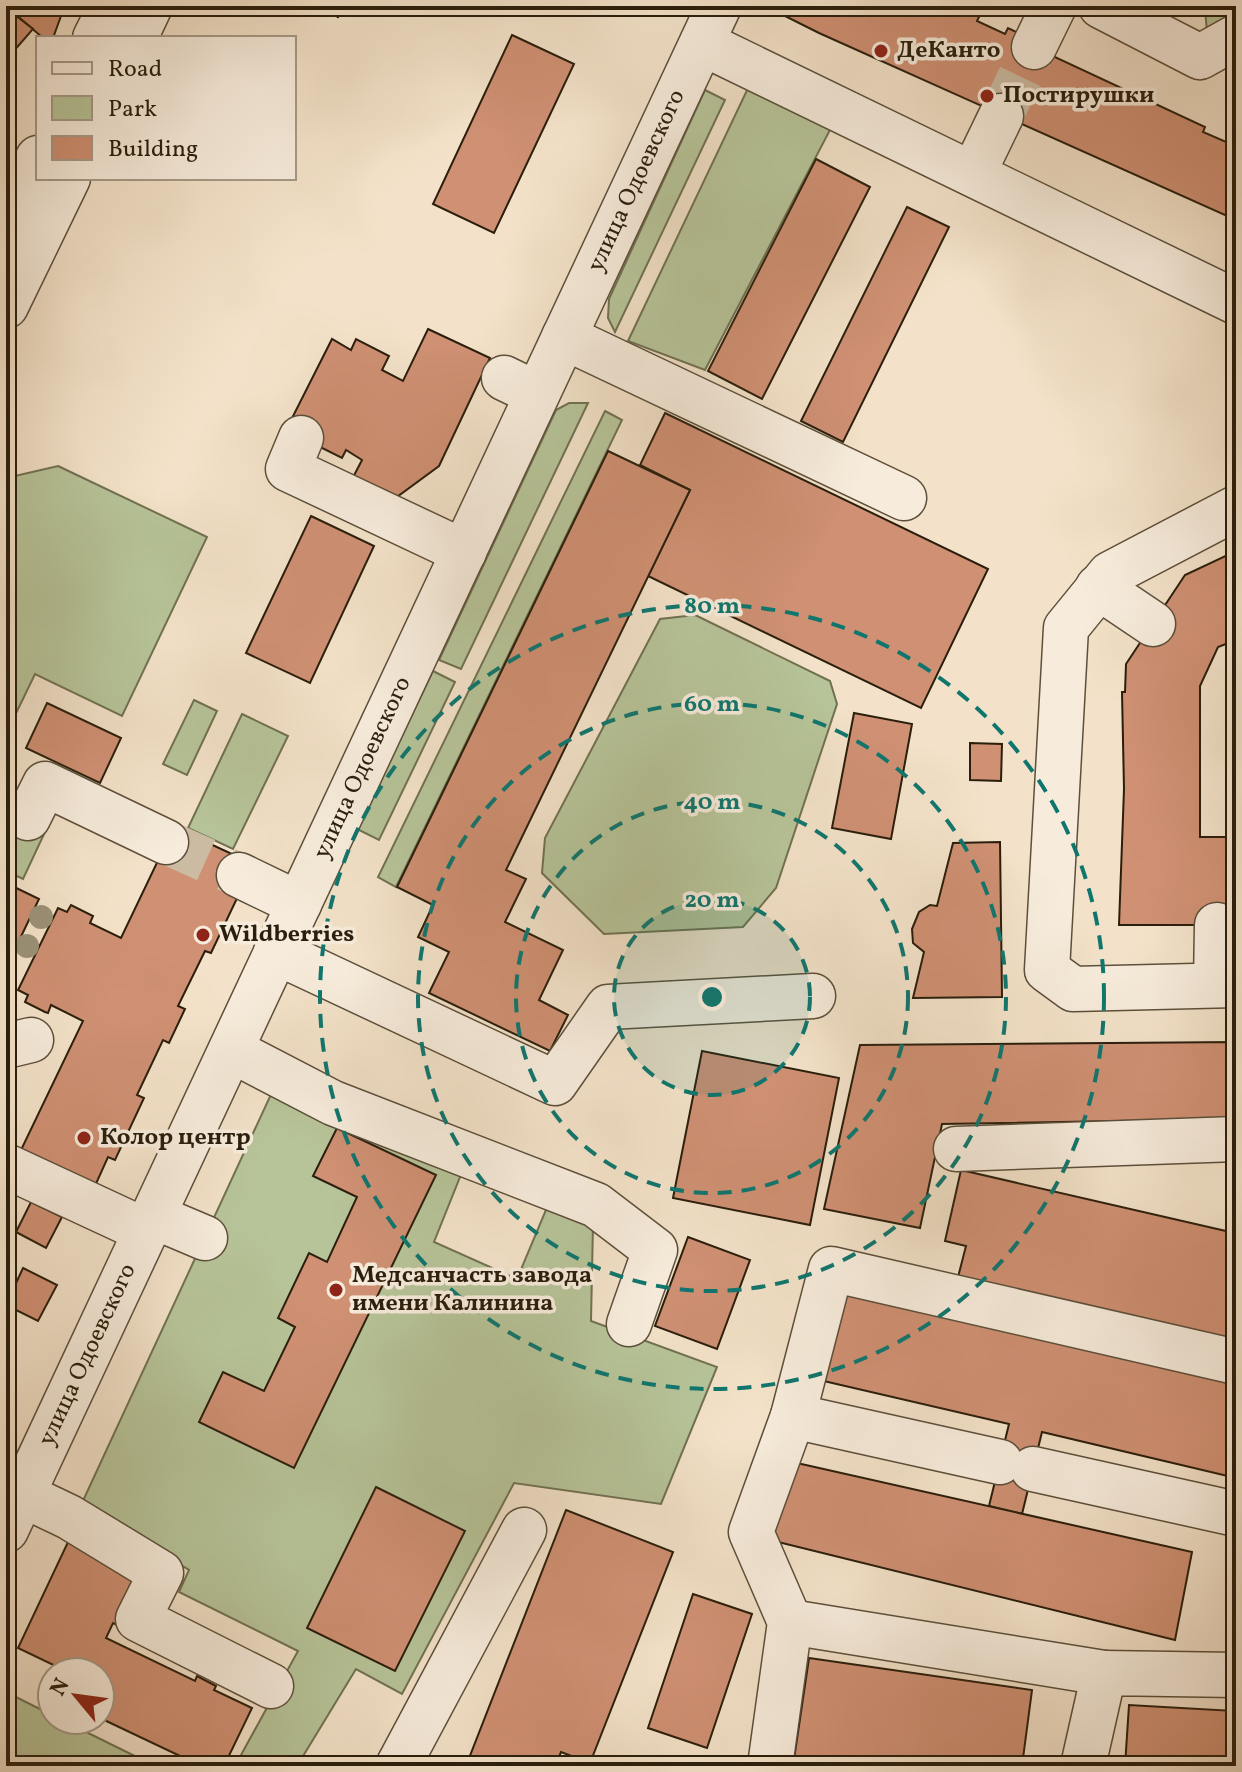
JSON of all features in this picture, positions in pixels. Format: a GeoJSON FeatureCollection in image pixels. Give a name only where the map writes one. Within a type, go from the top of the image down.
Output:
{"type":"FeatureCollection","features":[{"type":"Feature","properties":{"kind":"street"},"geometry":{"type":"LineString","coordinates":[[96,36],[111,6]]}},
{"type":"Feature","properties":{"kind":"street"},"geometry":{"type":"LineString","coordinates":[[136,36],[150,6]]}},
{"type":"Feature","properties":{"kind":"street"},"geometry":{"type":"LineString","coordinates":[[1034,47],[1054,6]]}},
{"type":"Feature","properties":{"kind":"street"},"geometry":{"type":"LineString","coordinates":[[1101,6],[1200,57],[1236,37]]}},
{"type":"Feature","properties":{"kind":"street"},"geometry":{"type":"LineString","coordinates":[[710,24],[973,174],[1236,302]]}},
{"type":"Feature","properties":{"kind":"street","name":"улица Одоевского"},"geometry":{"type":"LineString","coordinates":[[14,1512],[464,552],[521,386],[564,337],[710,24]]}},
{"type":"Feature","properties":{"kind":"street"},"geometry":{"type":"LineString","coordinates":[[973,174],[1001,116]]}},
{"type":"Feature","properties":{"kind":"street"},"geometry":{"type":"LineString","coordinates":[[6,306],[15,240],[36,165]]}},
{"type":"Feature","properties":{"kind":"street"},"geometry":{"type":"LineString","coordinates":[[15,240],[66,180]]}},
{"type":"Feature","properties":{"kind":"street"},"geometry":{"type":"LineString","coordinates":[[564,337],[904,498]]}},
{"type":"Feature","properties":{"kind":"street"},"geometry":{"type":"LineString","coordinates":[[301,438],[288,469],[464,552]]}},
{"type":"Feature","properties":{"kind":"street"},"geometry":{"type":"LineString","coordinates":[[1217,925],[1226,985],[1073,989],[1047,970],[1066,628],[1101,584],[1234,519]]}},
{"type":"Feature","properties":{"kind":"street"},"geometry":{"type":"LineString","coordinates":[[1101,584],[1155,620]]}},
{"type":"Feature","properties":{"kind":"street"},"geometry":{"type":"LineString","coordinates":[[28,818],[45,784],[86,790],[166,842]]}},
{"type":"Feature","properties":{"kind":"street"},"geometry":{"type":"LineString","coordinates":[[239,875],[299,904]]}},
{"type":"Feature","properties":{"kind":"street"},"geometry":{"type":"LineString","coordinates":[[276,952],[555,1083],[608,1007],[813,996]]}},
{"type":"Feature","properties":{"kind":"street"},"geometry":{"type":"LineString","coordinates":[[231,1050],[333,1103],[509,1180],[596,1205],[655,1250],[629,1324]]}},
{"type":"Feature","properties":{"kind":"street"},"geometry":{"type":"LineString","coordinates":[[956,1149],[1236,1139]]}},
{"type":"Feature","properties":{"kind":"street"},"geometry":{"type":"LineString","coordinates":[[6,1166],[149,1224],[205,1238]]}},
{"type":"Feature","properties":{"kind":"street"},"geometry":{"type":"LineString","coordinates":[[770,1766],[790,1622],[751,1532],[793,1416],[831,1269],[1236,1362]]}},
{"type":"Feature","properties":{"kind":"street"},"geometry":{"type":"LineString","coordinates":[[793,1416],[1236,1514]]}},
{"type":"Feature","properties":{"kind":"street"},"geometry":{"type":"LineString","coordinates":[[14,1512],[69,1517],[161,1573],[138,1619],[271,1686]]}},
{"type":"Feature","properties":{"kind":"street"},"geometry":{"type":"LineString","coordinates":[[398,1766],[524,1530]]}},
{"type":"Feature","properties":{"kind":"street"},"geometry":{"type":"LineString","coordinates":[[790,1622],[1104,1673],[1236,1675]]}},
{"type":"Feature","properties":{"kind":"street"},"geometry":{"type":"LineString","coordinates":[[1083,1766],[1104,1673]]}},
{"type":"Feature","properties":{"kind":"green space"},"geometry":{"type":"Polygon","coordinates":[[[1210,6],[1236,6],[1236,19],[1207,31],[1205,10],[1210,6]]]}},
{"type":"Feature","properties":{"kind":"green space"},"geometry":{"type":"Polygon","coordinates":[[[749,86],[832,126],[705,370],[628,341],[749,86]]]}},
{"type":"Feature","properties":{"kind":"green space"},"geometry":{"type":"Polygon","coordinates":[[[705,90],[725,100],[615,332],[608,318],[609,299],[705,90]]]}},
{"type":"Feature","properties":{"kind":"green space"},"geometry":{"type":"Polygon","coordinates":[[[569,403],[588,403],[461,669],[439,660],[556,410],[569,403]]]}},
{"type":"Feature","properties":{"kind":"green space"},"geometry":{"type":"Polygon","coordinates":[[[605,411],[622,420],[396,887],[378,877],[605,411]]]}},
{"type":"Feature","properties":{"kind":"green space"},"geometry":{"type":"Polygon","coordinates":[[[58,466],[207,537],[122,716],[35,674],[6,734],[6,478],[58,466]]]}},
{"type":"Feature","properties":{"kind":"green space"},"geometry":{"type":"Polygon","coordinates":[[[695,615],[830,681],[837,704],[776,888],[743,927],[604,934],[542,873],[545,838],[660,619],[695,615]]]}},
{"type":"Feature","properties":{"kind":"green space"},"geometry":{"type":"Polygon","coordinates":[[[433,671],[455,682],[379,840],[357,829],[433,671]]]}},
{"type":"Feature","properties":{"kind":"green space"},"geometry":{"type":"Polygon","coordinates":[[[194,700],[217,711],[187,775],[163,764],[194,700]]]}},
{"type":"Feature","properties":{"kind":"green space"},"geometry":{"type":"Polygon","coordinates":[[[242,714],[288,736],[233,849],[188,828],[242,714]]]}},
{"type":"Feature","properties":{"kind":"green space"},"geometry":{"type":"Polygon","coordinates":[[[6,813],[45,832],[23,879],[6,871],[6,813]]]}},
{"type":"Feature","properties":{"kind":"green space"},"geometry":{"type":"Polygon","coordinates":[[[279,1077],[462,1172],[434,1242],[517,1279],[548,1205],[593,1224],[591,1321],[717,1367],[661,1504],[514,1483],[402,1694],[356,1669],[297,1766],[235,1766],[298,1651],[179,1592],[189,1570],[81,1505],[279,1077]]]}},
{"type":"Feature","properties":{"kind":"green space"},"geometry":{"type":"Polygon","coordinates":[[[6,1692],[36,1707],[36,1736],[94,1736],[155,1766],[6,1766],[6,1692]]]}},
{"type":"Feature","properties":{"kind":"building"},"geometry":{"type":"Polygon","coordinates":[[[6,6],[68,6],[70,14],[61,16],[54,36],[41,36],[6,6]]]}},
{"type":"Feature","properties":{"kind":"building"},"geometry":{"type":"Polygon","coordinates":[[[318,6],[343,6],[338,17],[318,6]]]}},
{"type":"Feature","properties":{"kind":"building"},"geometry":{"type":"Polygon","coordinates":[[[790,6],[945,6],[954,10],[961,6],[980,15],[977,21],[1005,34],[1008,28],[1031,39],[1029,45],[1205,127],[1203,132],[1226,142],[1228,137],[1236,141],[1236,220],[819,33],[785,16],[790,6]]]}},
{"type":"Feature","properties":{"kind":"building"},"geometry":{"type":"Polygon","coordinates":[[[6,8],[33,29],[6,60],[6,8]]]}},
{"type":"Feature","properties":{"kind":"building"},"geometry":{"type":"Polygon","coordinates":[[[512,35],[574,64],[494,233],[433,204],[512,35]]]}},
{"type":"Feature","properties":{"kind":"building"},"geometry":{"type":"Polygon","coordinates":[[[816,159],[870,187],[762,399],[708,371],[816,159]]]}},
{"type":"Feature","properties":{"kind":"building"},"geometry":{"type":"Polygon","coordinates":[[[907,207],[949,227],[843,442],[801,421],[907,207]]]}},
{"type":"Feature","properties":{"kind":"building"},"geometry":{"type":"Polygon","coordinates":[[[428,329],[490,358],[439,466],[390,502],[350,483],[362,460],[346,450],[342,458],[286,430],[332,339],[351,350],[356,339],[389,356],[382,370],[403,381],[428,329]]]}},
{"type":"Feature","properties":{"kind":"building"},"geometry":{"type":"Polygon","coordinates":[[[665,413],[988,569],[921,708],[648,576],[690,490],[640,465],[665,413]]]}},
{"type":"Feature","properties":{"kind":"building"},"geometry":{"type":"Polygon","coordinates":[[[608,451],[690,490],[506,870],[526,879],[505,922],[563,950],[539,1000],[568,1015],[550,1051],[429,993],[449,952],[418,937],[433,905],[397,887],[608,451]]]}},
{"type":"Feature","properties":{"kind":"building"},"geometry":{"type":"Polygon","coordinates":[[[311,516],[374,546],[310,683],[246,653],[311,516]]]}},
{"type":"Feature","properties":{"kind":"building"},"geometry":{"type":"Polygon","coordinates":[[[1236,551],[1236,640],[1218,647],[1200,686],[1200,837],[1236,837],[1236,925],[1119,925],[1124,789],[1122,692],[1125,692],[1126,664],[1185,575],[1236,551]]]}},
{"type":"Feature","properties":{"kind":"building"},"geometry":{"type":"Polygon","coordinates":[[[47,703],[121,738],[100,783],[26,748],[47,703]]]}},
{"type":"Feature","properties":{"kind":"building"},"geometry":{"type":"Polygon","coordinates":[[[854,713],[912,724],[891,839],[832,828],[854,713]]]}},
{"type":"Feature","properties":{"kind":"building"},"geometry":{"type":"Polygon","coordinates":[[[970,743],[1002,744],[1001,781],[970,780],[970,743]]]}},
{"type":"Feature","properties":{"kind":"building"},"geometry":{"type":"Polygon","coordinates":[[[174,827],[247,861],[240,892],[211,953],[205,951],[178,1006],[185,1009],[169,1043],[163,1040],[137,1095],[144,1098],[115,1160],[108,1157],[95,1186],[21,1150],[83,1021],[51,1005],[48,1013],[45,1012],[25,1002],[28,995],[18,990],[58,908],[67,912],[71,905],[93,916],[90,923],[121,938],[174,827]]]}},
{"type":"Feature","properties":{"kind":"building"},"geometry":{"type":"Polygon","coordinates":[[[1000,842],[1002,997],[913,998],[924,952],[913,943],[912,929],[919,912],[930,905],[937,906],[953,843],[1000,842]]]}},
{"type":"Feature","properties":{"kind":"building"},"geometry":{"type":"Polygon","coordinates":[[[6,883],[39,899],[6,968],[6,883]]]}},
{"type":"Feature","properties":{"kind":"building"},"geometry":{"type":"Polygon","coordinates":[[[1236,1042],[1236,1119],[942,1124],[920,1228],[824,1209],[860,1045],[1236,1042]]]}},
{"type":"Feature","properties":{"kind":"building"},"geometry":{"type":"Polygon","coordinates":[[[702,1051],[839,1078],[810,1225],[673,1198],[702,1051]]]}},
{"type":"Feature","properties":{"kind":"building","name":"Медсанчасть завода имени Калинина"},"geometry":{"type":"Polygon","coordinates":[[[337,1128],[436,1175],[294,1468],[199,1422],[223,1372],[264,1391],[295,1327],[278,1318],[309,1253],[327,1262],[357,1197],[313,1176],[337,1128]]]}},
{"type":"Feature","properties":{"kind":"building"},"geometry":{"type":"Polygon","coordinates":[[[961,1170],[1226,1231],[1236,1188],[1236,1345],[957,1281],[966,1246],[945,1241],[961,1170]]]}},
{"type":"Feature","properties":{"kind":"building"},"geometry":{"type":"Polygon","coordinates":[[[31,1202],[62,1217],[46,1248],[16,1232],[31,1202]]]}},
{"type":"Feature","properties":{"kind":"building"},"geometry":{"type":"Polygon","coordinates":[[[688,1237],[750,1260],[717,1349],[655,1326],[688,1237]]]}},
{"type":"Feature","properties":{"kind":"building"},"geometry":{"type":"Polygon","coordinates":[[[23,1268],[57,1285],[38,1321],[6,1305],[23,1268]]]}},
{"type":"Feature","properties":{"kind":"building"},"geometry":{"type":"Polygon","coordinates":[[[839,1279],[1236,1373],[1236,1478],[1042,1432],[1022,1514],[989,1506],[1009,1424],[815,1379],[839,1279]]]}},
{"type":"Feature","properties":{"kind":"building"},"geometry":{"type":"Polygon","coordinates":[[[788,1461],[1192,1552],[1175,1640],[770,1540],[788,1461]]]}},
{"type":"Feature","properties":{"kind":"building"},"geometry":{"type":"Polygon","coordinates":[[[376,1487],[465,1531],[395,1671],[307,1628],[376,1487]]]}},
{"type":"Feature","properties":{"kind":"building"},"geometry":{"type":"Polygon","coordinates":[[[566,1510],[673,1552],[590,1763],[561,1752],[555,1766],[466,1766],[566,1510]]]}},
{"type":"Feature","properties":{"kind":"building"},"geometry":{"type":"Polygon","coordinates":[[[68,1542],[136,1575],[117,1625],[113,1623],[106,1638],[195,1681],[197,1676],[216,1686],[214,1690],[252,1708],[224,1766],[201,1766],[116,1726],[116,1656],[36,1657],[18,1648],[68,1542]]]}},
{"type":"Feature","properties":{"kind":"building"},"geometry":{"type":"Polygon","coordinates":[[[693,1594],[752,1614],[707,1748],[648,1728],[693,1594]]]}},
{"type":"Feature","properties":{"kind":"building"},"geometry":{"type":"Polygon","coordinates":[[[809,1658],[1032,1690],[1022,1766],[793,1766],[809,1658]]]}},
{"type":"Feature","properties":{"kind":"building"},"geometry":{"type":"Polygon","coordinates":[[[1235,1695],[1236,1766],[1125,1766],[1129,1705],[1234,1711],[1235,1695]]]}},
{"type":"Feature","properties":{"kind":"tunnel"},"geometry":{"type":"LineString","coordinates":[[1001,116],[1034,47]]}},
{"type":"Feature","properties":{"kind":"tunnel"},"geometry":{"type":"LineString","coordinates":[[166,842],[239,875]]}},
{"type":"Feature","properties":{"kind":"place","name":"ДеКанто"},"geometry":{"type":"Point","coordinates":[881,51]}},
{"type":"Feature","properties":{"kind":"place","name":"Постирушки"},"geometry":{"type":"Point","coordinates":[987,96]}},
{"type":"Feature","properties":{"kind":"place","name":"Wildberries"},"geometry":{"type":"Point","coordinates":[203,935]}},
{"type":"Feature","properties":{"kind":"place","name":"Колор центр"},"geometry":{"type":"Point","coordinates":[84,1138]}},
{"type":"Feature","properties":{"kind":"place","name":"Медсанчасть завода имени Калинина"},"geometry":{"type":"Point","coordinates":[336,1290]}}]}
